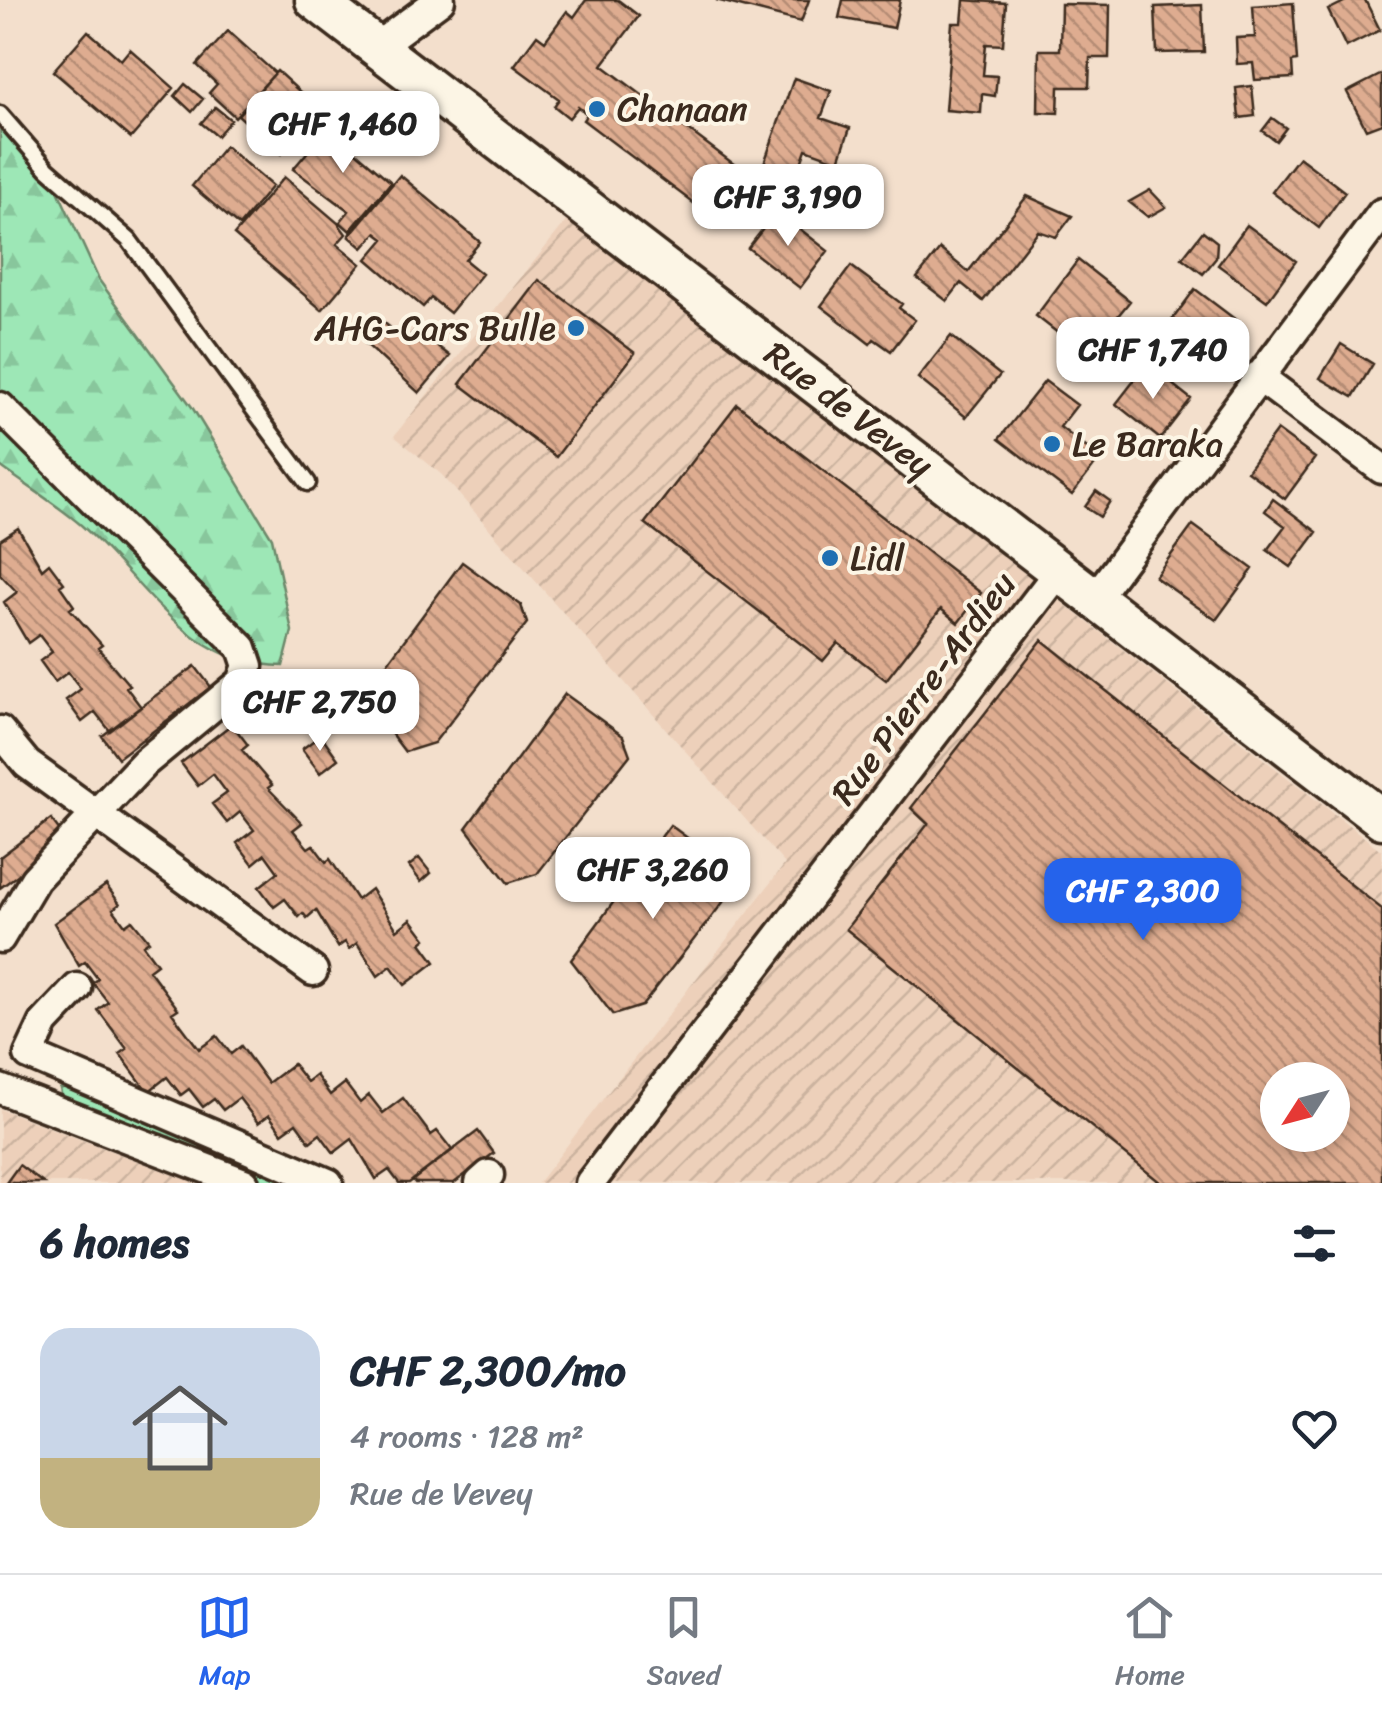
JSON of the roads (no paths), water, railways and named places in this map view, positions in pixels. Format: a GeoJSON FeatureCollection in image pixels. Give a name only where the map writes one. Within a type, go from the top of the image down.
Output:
{"type":"FeatureCollection","features":[{"type":"Feature","properties":{"kind":"main road","name":"Rue de Vevey"},"geometry":{"type":"LineString","coordinates":[[315,0],[1382,820]]}},
{"type":"Feature","properties":{"kind":"street"},"geometry":{"type":"LineString","coordinates":[[375,48],[440,0]]}},
{"type":"Feature","properties":{"kind":"street"},"geometry":{"type":"LineString","coordinates":[[1095,598],[1382,214]]}},
{"type":"Feature","properties":{"kind":"street"},"geometry":{"type":"LineString","coordinates":[[1258,376],[1382,470]]}},
{"type":"Feature","properties":{"kind":"street"},"geometry":{"type":"LineString","coordinates":[[0,407],[242,648],[248,666],[242,682],[144,763],[35,879],[0,938]]}},
{"type":"Feature","properties":{"kind":"street","name":"Rue Pierre-Ardieu"},"geometry":{"type":"LineString","coordinates":[[590,1183],[1060,570]]}},
{"type":"Feature","properties":{"kind":"street"},"geometry":{"type":"LineString","coordinates":[[0,731],[27,764],[313,971]]}},
{"type":"Feature","properties":{"kind":"street"},"geometry":{"type":"LineString","coordinates":[[77,988],[44,1023],[29,1055],[320,1181]]}},
{"type":"Feature","properties":{"kind":"street"},"geometry":{"type":"LineString","coordinates":[[38,1104],[52,1064]]}},
{"type":"Feature","properties":{"kind":"street"},"geometry":{"type":"LineString","coordinates":[[0,1089],[244,1183]]}},
{"type":"Feature","properties":{"kind":"lane"},"geometry":{"type":"LineString","coordinates":[[0,114],[48,169],[129,240],[308,483]]}},
{"type":"Feature","properties":{"kind":"place","name":"Chanaan"},"geometry":{"type":"Point","coordinates":[597,109]}},
{"type":"Feature","properties":{"kind":"place","name":"AHG-Cars Bulle"},"geometry":{"type":"Point","coordinates":[576,328]}},
{"type":"Feature","properties":{"kind":"place","name":"Le Baraka"},"geometry":{"type":"Point","coordinates":[1052,444]}},
{"type":"Feature","properties":{"kind":"place","name":"Lidl"},"geometry":{"type":"Point","coordinates":[830,558]}}]}
